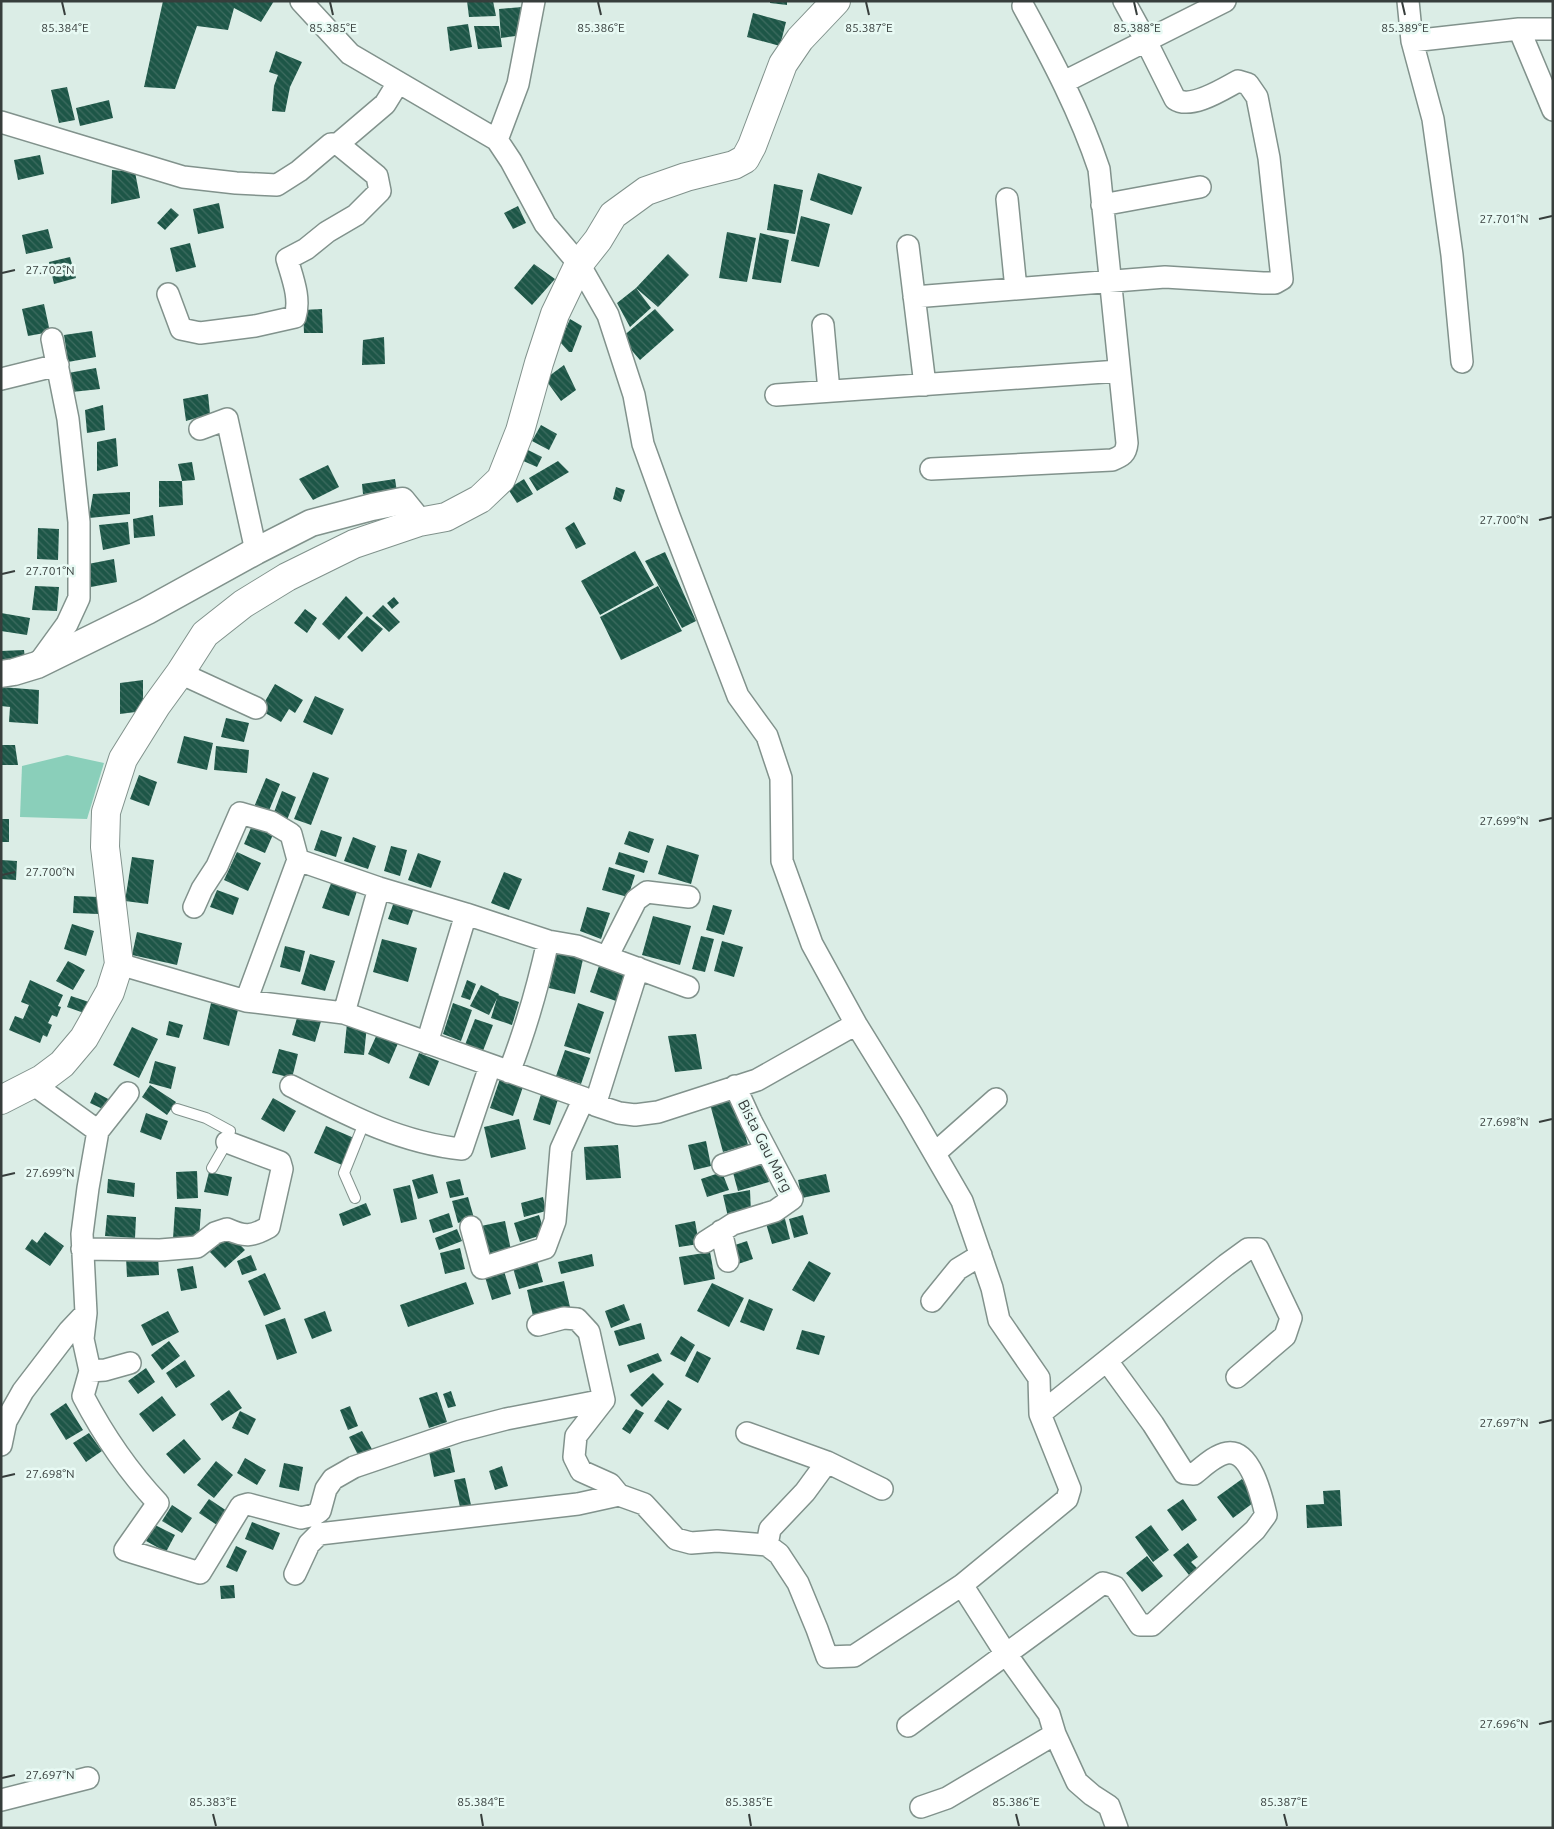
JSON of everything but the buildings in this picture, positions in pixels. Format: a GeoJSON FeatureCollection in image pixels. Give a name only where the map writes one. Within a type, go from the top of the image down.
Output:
{"type":"FeatureCollection","features":[{"type":"Feature","properties":{"kind":"main road"},"geometry":{"type":"LineString","coordinates":[[1,1100],[42,1079],[62,1064],[84,1038],[110,992],[118,964],[105,847],[106,812],[124,759],[156,706],[205,634],[243,604],[287,577],[354,544],[419,522],[446,517],[480,499],[501,479],[520,432],[555,314],[579,264],[598,240],[613,215],[646,191],[686,177],[734,165],[745,159],[752,146],[783,64],[800,39],[836,1]]}},
{"type":"Feature","properties":{"kind":"street"},"geometry":{"type":"LineString","coordinates":[[301,1],[350,54],[497,140],[511,160],[545,224],[579,264],[608,315],[634,395],[643,444],[668,516],[738,696],[767,736],[781,778],[782,861],[812,944],[856,1024],[962,1201],[992,1288],[999,1320],[1039,1378],[1040,1414],[1070,1489],[1067,1499],[962,1585],[854,1656],[827,1657],[798,1583],[779,1554],[768,1545],[717,1541],[691,1543],[676,1539],[644,1504],[619,1495],[610,1484],[581,1471],[574,1457],[576,1436],[604,1400],[590,1332],[577,1319],[564,1318],[538,1325]]}},
{"type":"Feature","properties":{"kind":"street"},"geometry":{"type":"LineString","coordinates":[[914,297],[1165,277],[1263,283],[1275,283],[1282,279],[1269,158],[1257,97],[1248,84],[1241,80],[1215,94],[1187,103],[1179,102],[1175,99],[1124,1]]}},
{"type":"Feature","properties":{"kind":"street"},"geometry":{"type":"LineString","coordinates":[[1064,82],[1224,1]]}},
{"type":"Feature","properties":{"kind":"street"},"geometry":{"type":"LineString","coordinates":[[1408,1],[1412,41],[1434,119],[1452,255],[1462,362]]}},
{"type":"Feature","properties":{"kind":"street"},"geometry":{"type":"LineString","coordinates":[[497,140],[518,84],[533,2]]}},
{"type":"Feature","properties":{"kind":"street"},"geometry":{"type":"LineString","coordinates":[[931,469],[1112,460],[1126,452],[1127,443],[1099,169],[1064,82],[1023,6]]}},
{"type":"Feature","properties":{"kind":"street"},"geometry":{"type":"LineString","coordinates":[[1412,41],[1519,29],[1553,29]]}},
{"type":"Feature","properties":{"kind":"street"},"geometry":{"type":"LineString","coordinates":[[1519,29],[1553,110]]}},
{"type":"Feature","properties":{"kind":"street"},"geometry":{"type":"LineString","coordinates":[[338,144],[385,104],[398,83]]}},
{"type":"Feature","properties":{"kind":"street"},"geometry":{"type":"LineString","coordinates":[[1,122],[183,177],[277,185],[299,171],[331,144],[338,144],[376,176],[380,192],[356,215],[286,259],[294,283],[298,308],[295,317],[255,326],[200,333],[181,329],[168,294]]}},
{"type":"Feature","properties":{"kind":"street"},"geometry":{"type":"LineString","coordinates":[[1102,205],[1200,187]]}},
{"type":"Feature","properties":{"kind":"street"},"geometry":{"type":"LineString","coordinates":[[1007,199],[1016,289]]}},
{"type":"Feature","properties":{"kind":"street"},"geometry":{"type":"LineString","coordinates":[[908,246],[925,385]]}},
{"type":"Feature","properties":{"kind":"street"},"geometry":{"type":"LineString","coordinates":[[823,325],[828,391]]}},
{"type":"Feature","properties":{"kind":"street"},"geometry":{"type":"LineString","coordinates":[[37,665],[67,624],[79,598],[79,522],[68,419],[52,339]]}},
{"type":"Feature","properties":{"kind":"street"},"geometry":{"type":"LineString","coordinates":[[1,379],[58,365]]}},
{"type":"Feature","properties":{"kind":"street"},"geometry":{"type":"LineString","coordinates":[[776,395],[1119,371]]}},
{"type":"Feature","properties":{"kind":"street"},"geometry":{"type":"LineString","coordinates":[[200,429],[227,419],[256,551]]}},
{"type":"Feature","properties":{"kind":"street"},"geometry":{"type":"LineString","coordinates":[[1,674],[37,665],[146,611],[256,551],[311,524],[372,507],[402,501],[419,522]]}},
{"type":"Feature","properties":{"kind":"street"},"geometry":{"type":"LineString","coordinates":[[180,673],[256,708]]}},
{"type":"Feature","properties":{"kind":"street"},"geometry":{"type":"LineString","coordinates":[[194,908],[202,889],[217,866],[240,814],[271,822],[291,834],[298,860],[246,1001]]}},
{"type":"Feature","properties":{"kind":"street"},"geometry":{"type":"LineString","coordinates":[[298,860],[548,942],[576,946],[688,987]]}},
{"type":"Feature","properties":{"kind":"street"},"geometry":{"type":"LineString","coordinates":[[344,1013],[379,888]]}},
{"type":"Feature","properties":{"kind":"street"},"geometry":{"type":"LineString","coordinates":[[606,957],[636,900],[647,892],[689,897]]}},
{"type":"Feature","properties":{"kind":"street"},"geometry":{"type":"LineString","coordinates":[[427,1043],[466,914]]}},
{"type":"Feature","properties":{"kind":"street"},"geometry":{"type":"LineString","coordinates":[[291,1086],[364,1123],[423,1143],[462,1149],[500,1069],[523,1037],[548,942]]}},
{"type":"Feature","properties":{"kind":"street"},"geometry":{"type":"LineString","coordinates":[[118,964],[246,1001],[344,1013],[619,1113],[635,1115],[658,1112],[757,1080],[856,1024]]}},
{"type":"Feature","properties":{"kind":"street"},"geometry":{"type":"LineString","coordinates":[[471,1227],[482,1268],[545,1248],[556,1221],[561,1149],[589,1102],[638,968]]}},
{"type":"Feature","properties":{"kind":"street"},"geometry":{"type":"LineString","coordinates":[[33,1084],[98,1131]]}},
{"type":"Feature","properties":{"kind":"street","name":"Bista Gau Marg"},"geometry":{"type":"LineString","coordinates":[[728,1261],[713,1237],[733,1224],[775,1211],[792,1198],[766,1151],[735,1086]]}},
{"type":"Feature","properties":{"kind":"street"},"geometry":{"type":"LineString","coordinates":[[128,1092],[98,1131],[86,1197],[82,1234],[86,1313],[83,1339],[90,1371],[83,1396],[97,1424],[118,1456],[158,1503],[125,1550],[200,1573],[241,1506],[248,1504],[301,1518],[316,1525],[578,1504],[619,1495]]}},
{"type":"Feature","properties":{"kind":"street"},"geometry":{"type":"LineString","coordinates":[[934,1153],[996,1099]]}},
{"type":"Feature","properties":{"kind":"street"},"geometry":{"type":"LineString","coordinates":[[82,1249],[160,1250],[197,1247],[215,1233],[227,1229],[243,1236],[258,1234],[269,1227],[282,1169],[280,1162],[227,1142]]}},
{"type":"Feature","properties":{"kind":"street"},"geometry":{"type":"LineString","coordinates":[[723,1165],[766,1151]]}},
{"type":"Feature","properties":{"kind":"street"},"geometry":{"type":"LineString","coordinates":[[1040,1414],[1226,1265],[1248,1249],[1258,1249],[1291,1318],[1285,1336],[1237,1377]]}},
{"type":"Feature","properties":{"kind":"street"},"geometry":{"type":"LineString","coordinates":[[932,1301],[958,1269],[981,1255]]}},
{"type":"Feature","properties":{"kind":"street"},"geometry":{"type":"LineString","coordinates":[[1,1445],[6,1421],[23,1391],[69,1330],[86,1313]]}},
{"type":"Feature","properties":{"kind":"street"},"geometry":{"type":"LineString","coordinates":[[908,1726],[1103,1582],[1115,1587],[1140,1625],[1152,1625],[1255,1530],[1266,1515],[1261,1494],[1247,1462],[1238,1454],[1227,1453],[1219,1456],[1194,1474],[1184,1473],[1153,1424],[1107,1361]]}},
{"type":"Feature","properties":{"kind":"street"},"geometry":{"type":"LineString","coordinates":[[90,1371],[105,1370],[130,1363]]}},
{"type":"Feature","properties":{"kind":"street"},"geometry":{"type":"LineString","coordinates":[[295,1574],[309,1544],[326,1489],[332,1479],[354,1467],[460,1431],[506,1419],[604,1400]]}},
{"type":"Feature","properties":{"kind":"street"},"geometry":{"type":"LineString","coordinates":[[747,1433],[827,1462],[882,1489]]}},
{"type":"Feature","properties":{"kind":"street"},"geometry":{"type":"LineString","coordinates":[[768,1545],[770,1529],[804,1492],[827,1462]]}},
{"type":"Feature","properties":{"kind":"street"},"geometry":{"type":"LineString","coordinates":[[962,1585],[1006,1654],[1049,1714],[1055,1734],[1078,1782],[1092,1795],[1109,1806],[1118,1828]]}},
{"type":"Feature","properties":{"kind":"street"},"geometry":{"type":"LineString","coordinates":[[921,1807],[947,1798],[1055,1734]]}},
{"type":"Feature","properties":{"kind":"street"},"geometry":{"type":"LineString","coordinates":[[1,1800],[88,1778]]}},
{"type":"Feature","properties":{"kind":"lane"},"geometry":{"type":"LineString","coordinates":[[177,1109],[206,1118],[230,1131],[227,1142],[212,1168]]}},
{"type":"Feature","properties":{"kind":"lane"},"geometry":{"type":"LineString","coordinates":[[355,1198],[344,1172],[364,1123]]}},
{"type":"Feature","properties":{"kind":"green space"},"geometry":{"type":"Polygon","coordinates":[[[67,755],[104,763],[87,819],[20,817],[22,766],[67,755]]]}}]}
